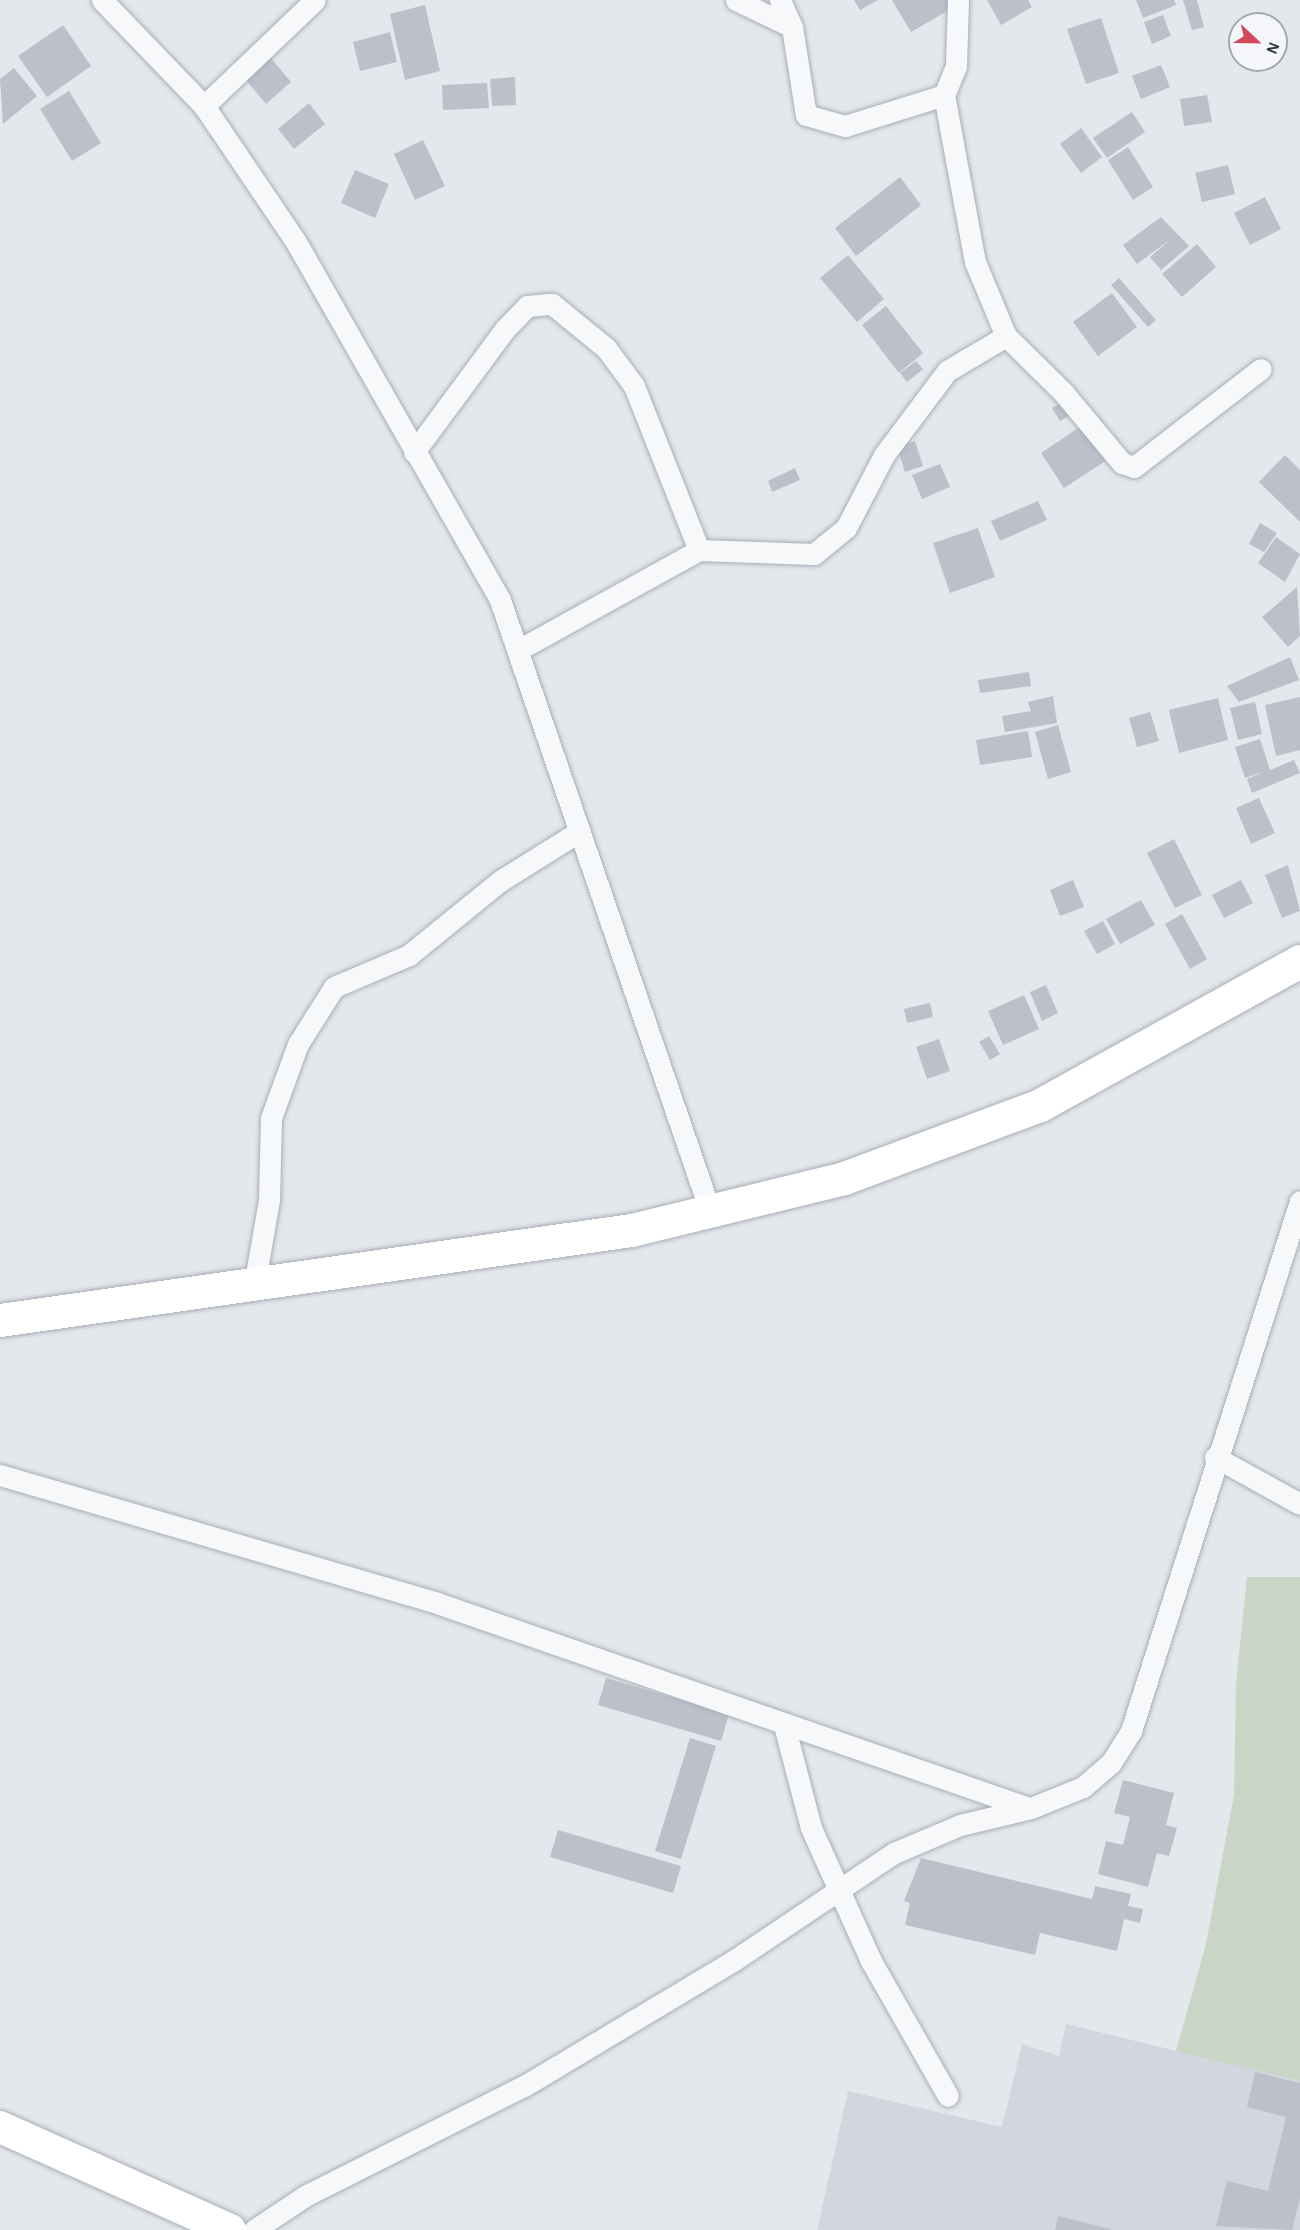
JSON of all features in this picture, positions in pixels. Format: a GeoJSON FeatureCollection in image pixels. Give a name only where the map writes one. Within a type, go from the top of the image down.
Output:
{"type":"FeatureCollection","features":[{"type":"Feature","properties":{"kind":"highway"},"geometry":{"type":"LineString","coordinates":[[0,1320],[254,1286],[631,1230],[844,1178],[1041,1105],[1300,961]]}},
{"type":"Feature","properties":{"kind":"main road"},"geometry":{"type":"LineString","coordinates":[[0,2127],[230,2230]]}},
{"type":"Feature","properties":{"kind":"street"},"geometry":{"type":"LineString","coordinates":[[102,0],[204,106],[296,242],[500,600],[710,1211]]}},
{"type":"Feature","properties":{"kind":"street"},"geometry":{"type":"LineString","coordinates":[[204,106],[315,0]]}},
{"type":"Feature","properties":{"kind":"street"},"geometry":{"type":"LineString","coordinates":[[736,0],[792,27]]}},
{"type":"Feature","properties":{"kind":"street"},"geometry":{"type":"LineString","coordinates":[[780,0],[792,27],[806,115],[829,125],[846,126],[944,95]]}},
{"type":"Feature","properties":{"kind":"street"},"geometry":{"type":"LineString","coordinates":[[958,0],[956,66],[944,95],[975,262],[1006,336],[1062,391],[1122,463],[1134,467],[1261,369]]}},
{"type":"Feature","properties":{"kind":"street"},"geometry":{"type":"LineString","coordinates":[[414,452],[505,329],[527,306],[552,304],[606,348],[634,386],[699,550]]}},
{"type":"Feature","properties":{"kind":"street"},"geometry":{"type":"LineString","coordinates":[[518,650],[699,550],[814,554],[846,528],[884,455],[947,370],[1006,336]]}},
{"type":"Feature","properties":{"kind":"street"},"geometry":{"type":"LineString","coordinates":[[254,1286],[269,1200],[271,1118],[298,1044],[334,987],[409,955],[500,881],[580,831]]}},
{"type":"Feature","properties":{"kind":"street"},"geometry":{"type":"LineString","coordinates":[[254,2230],[305,2196],[524,2086],[733,1961],[840,1886],[894,1853],[960,1825],[1031,1808],[1083,1787],[1111,1763],[1131,1731],[1215,1457],[1300,1201]]}},
{"type":"Feature","properties":{"kind":"street"},"geometry":{"type":"LineString","coordinates":[[1215,1457],[1300,1504]]}},
{"type":"Feature","properties":{"kind":"street"},"geometry":{"type":"LineString","coordinates":[[0,1475],[426,1599],[672,1681],[784,1725],[1031,1808]]}},
{"type":"Feature","properties":{"kind":"street"},"geometry":{"type":"LineString","coordinates":[[784,1725],[811,1828],[840,1886],[871,1961],[948,2096]]}},
{"type":"Feature","properties":{"kind":"shaded area"},"geometry":{"type":"Polygon","coordinates":[[[1066,2024],[1300,2081],[1300,2230],[817,2230],[848,2091],[1002,2127],[1022,2044],[1059,2056],[1066,2024]]]}},
{"type":"Feature","properties":{"kind":"green space"},"geometry":{"type":"Polygon","coordinates":[[[1247,1577],[1300,1577],[1300,2081],[1176,2051],[1206,1944],[1234,1795],[1236,1684],[1247,1577]]]}},
{"type":"Feature","properties":{"kind":"building"},"geometry":{"type":"Polygon","coordinates":[[[854,0],[878,0],[860,10],[854,0]]]}},
{"type":"Feature","properties":{"kind":"building"},"geometry":{"type":"Polygon","coordinates":[[[892,0],[952,0],[956,6],[911,32],[892,0]]]}},
{"type":"Feature","properties":{"kind":"building"},"geometry":{"type":"Polygon","coordinates":[[[987,0],[1028,0],[1032,7],[1001,25],[987,0]]]}},
{"type":"Feature","properties":{"kind":"building"},"geometry":{"type":"Polygon","coordinates":[[[1136,0],[1174,0],[1176,5],[1143,18],[1136,0]]]}},
{"type":"Feature","properties":{"kind":"building"},"geometry":{"type":"Polygon","coordinates":[[[1183,0],[1197,0],[1204,27],[1192,30],[1183,0]]]}},
{"type":"Feature","properties":{"kind":"building"},"geometry":{"type":"Polygon","coordinates":[[[425,5],[440,71],[405,80],[390,14],[425,5]]]}},
{"type":"Feature","properties":{"kind":"building"},"geometry":{"type":"Polygon","coordinates":[[[1163,15],[1171,36],[1152,44],[1144,22],[1163,15]]]}},
{"type":"Feature","properties":{"kind":"building"},"geometry":{"type":"Polygon","coordinates":[[[1101,18],[1119,73],[1086,84],[1067,29],[1101,18]]]}},
{"type":"Feature","properties":{"kind":"building"},"geometry":{"type":"Polygon","coordinates":[[[63,25],[91,66],[47,97],[18,56],[63,25]]]}},
{"type":"Feature","properties":{"kind":"building"},"geometry":{"type":"Polygon","coordinates":[[[390,32],[397,62],[360,71],[353,42],[390,32]]]}},
{"type":"Feature","properties":{"kind":"building"},"geometry":{"type":"Polygon","coordinates":[[[270,57],[291,82],[266,104],[245,79],[270,57]]]}},
{"type":"Feature","properties":{"kind":"building"},"geometry":{"type":"Polygon","coordinates":[[[1161,65],[1170,87],[1141,99],[1132,76],[1161,65]]]}},
{"type":"Feature","properties":{"kind":"building"},"geometry":{"type":"Polygon","coordinates":[[[14,68],[37,96],[3,124],[0,79],[14,68]]]}},
{"type":"Feature","properties":{"kind":"building"},"geometry":{"type":"Polygon","coordinates":[[[515,77],[516,105],[492,106],[490,79],[515,77]]]}},
{"type":"Feature","properties":{"kind":"building"},"geometry":{"type":"Polygon","coordinates":[[[487,83],[489,108],[443,110],[442,85],[487,83]]]}},
{"type":"Feature","properties":{"kind":"building"},"geometry":{"type":"Polygon","coordinates":[[[69,91],[101,143],[72,161],[40,109],[69,91]]]}},
{"type":"Feature","properties":{"kind":"building"},"geometry":{"type":"Polygon","coordinates":[[[1207,95],[1212,122],[1184,126],[1180,99],[1207,95]]]}},
{"type":"Feature","properties":{"kind":"building"},"geometry":{"type":"Polygon","coordinates":[[[309,103],[325,124],[294,149],[278,129],[309,103]]]}},
{"type":"Feature","properties":{"kind":"building"},"geometry":{"type":"Polygon","coordinates":[[[1132,112],[1145,132],[1107,158],[1093,138],[1132,112]]]}},
{"type":"Feature","properties":{"kind":"building"},"geometry":{"type":"Polygon","coordinates":[[[1081,128],[1102,157],[1081,173],[1060,144],[1081,128]]]}},
{"type":"Feature","properties":{"kind":"building"},"geometry":{"type":"Polygon","coordinates":[[[423,140],[445,186],[415,200],[394,154],[423,140]]]}},
{"type":"Feature","properties":{"kind":"building"},"geometry":{"type":"Polygon","coordinates":[[[1128,147],[1153,187],[1133,200],[1108,160],[1128,147]]]}},
{"type":"Feature","properties":{"kind":"building"},"geometry":{"type":"Polygon","coordinates":[[[1228,165],[1235,194],[1202,202],[1195,173],[1228,165]]]}},
{"type":"Feature","properties":{"kind":"building"},"geometry":{"type":"Polygon","coordinates":[[[355,170],[389,184],[375,218],[341,203],[355,170]]]}},
{"type":"Feature","properties":{"kind":"building"},"geometry":{"type":"Polygon","coordinates":[[[900,177],[921,205],[856,256],[835,228],[900,177]]]}},
{"type":"Feature","properties":{"kind":"building"},"geometry":{"type":"Polygon","coordinates":[[[1265,197],[1281,229],[1250,245],[1234,213],[1265,197]]]}},
{"type":"Feature","properties":{"kind":"building"},"geometry":{"type":"Polygon","coordinates":[[[1161,217],[1189,246],[1161,270],[1150,257],[1172,238],[1137,264],[1123,245],[1161,217]]]}},
{"type":"Feature","properties":{"kind":"building"},"geometry":{"type":"Polygon","coordinates":[[[1197,244],[1216,267],[1182,297],[1162,274],[1197,244]]]}},
{"type":"Feature","properties":{"kind":"building"},"geometry":{"type":"Polygon","coordinates":[[[848,255],[884,299],[857,322],[820,278],[848,255]]]}},
{"type":"Feature","properties":{"kind":"building"},"geometry":{"type":"Polygon","coordinates":[[[1119,278],[1156,320],[1148,327],[1111,285],[1119,278]]]}},
{"type":"Feature","properties":{"kind":"building"},"geometry":{"type":"Polygon","coordinates":[[[1112,293],[1137,327],[1098,356],[1073,322],[1112,293]]]}},
{"type":"Feature","properties":{"kind":"building"},"geometry":{"type":"Polygon","coordinates":[[[886,306],[923,353],[899,373],[862,325],[886,306]]]}},
{"type":"Feature","properties":{"kind":"building"},"geometry":{"type":"Polygon","coordinates":[[[916,361],[923,369],[907,382],[900,373],[916,361]]]}},
{"type":"Feature","properties":{"kind":"building"},"geometry":{"type":"Polygon","coordinates":[[[1069,398],[1076,412],[1060,421],[1052,408],[1069,398]]]}},
{"type":"Feature","properties":{"kind":"building"},"geometry":{"type":"Polygon","coordinates":[[[1084,424],[1107,460],[1064,488],[1041,453],[1084,424]]]}},
{"type":"Feature","properties":{"kind":"building"},"geometry":{"type":"Polygon","coordinates":[[[915,441],[923,466],[905,472],[897,447],[915,441]]]}},
{"type":"Feature","properties":{"kind":"building"},"geometry":{"type":"Polygon","coordinates":[[[1285,455],[1300,470],[1300,522],[1259,482],[1285,455]]]}},
{"type":"Feature","properties":{"kind":"building"},"geometry":{"type":"Polygon","coordinates":[[[940,464],[950,487],[922,499],[912,475],[940,464]]]}},
{"type":"Feature","properties":{"kind":"building"},"geometry":{"type":"Polygon","coordinates":[[[795,468],[800,480],[772,492],[768,481],[795,468]]]}},
{"type":"Feature","properties":{"kind":"building"},"geometry":{"type":"Polygon","coordinates":[[[1038,501],[1047,520],[1000,541],[991,521],[1038,501]]]}},
{"type":"Feature","properties":{"kind":"building"},"geometry":{"type":"Polygon","coordinates":[[[1260,523],[1277,533],[1264,552],[1249,544],[1260,523]]]}},
{"type":"Feature","properties":{"kind":"building"},"geometry":{"type":"Polygon","coordinates":[[[978,528],[995,577],[950,593],[933,543],[978,528]]]}},
{"type":"Feature","properties":{"kind":"building"},"geometry":{"type":"Polygon","coordinates":[[[1276,537],[1300,554],[1285,582],[1258,563],[1276,537]]]}},
{"type":"Feature","properties":{"kind":"building"},"geometry":{"type":"Polygon","coordinates":[[[1297,587],[1300,636],[1288,647],[1262,617],[1297,587]]]}},
{"type":"Feature","properties":{"kind":"building"},"geometry":{"type":"Polygon","coordinates":[[[1290,657],[1299,680],[1239,702],[1227,686],[1290,657]]]}},
{"type":"Feature","properties":{"kind":"building"},"geometry":{"type":"Polygon","coordinates":[[[1029,672],[1031,686],[980,693],[978,680],[1029,672]]]}},
{"type":"Feature","properties":{"kind":"building"},"geometry":{"type":"Polygon","coordinates":[[[1053,696],[1057,723],[1005,732],[1002,716],[1031,711],[1028,702],[1053,696]]]}},
{"type":"Feature","properties":{"kind":"building"},"geometry":{"type":"Polygon","coordinates":[[[1300,697],[1300,750],[1276,756],[1265,705],[1300,697]]]}},
{"type":"Feature","properties":{"kind":"building"},"geometry":{"type":"Polygon","coordinates":[[[1218,698],[1228,740],[1179,753],[1169,710],[1218,698]]]}},
{"type":"Feature","properties":{"kind":"building"},"geometry":{"type":"Polygon","coordinates":[[[1255,702],[1262,734],[1238,740],[1230,708],[1255,702]]]}},
{"type":"Feature","properties":{"kind":"building"},"geometry":{"type":"Polygon","coordinates":[[[1150,712],[1159,741],[1137,747],[1129,718],[1150,712]]]}},
{"type":"Feature","properties":{"kind":"building"},"geometry":{"type":"Polygon","coordinates":[[[1058,725],[1071,772],[1048,779],[1035,732],[1058,725]]]}},
{"type":"Feature","properties":{"kind":"building"},"geometry":{"type":"Polygon","coordinates":[[[1028,731],[1032,757],[980,765],[976,740],[1028,731]]]}},
{"type":"Feature","properties":{"kind":"building"},"geometry":{"type":"Polygon","coordinates":[[[1260,739],[1270,770],[1294,760],[1300,773],[1252,793],[1247,779],[1265,771],[1245,778],[1235,747],[1260,739]]]}},
{"type":"Feature","properties":{"kind":"building"},"geometry":{"type":"Polygon","coordinates":[[[1259,798],[1275,833],[1251,844],[1236,808],[1259,798]]]}},
{"type":"Feature","properties":{"kind":"building"},"geometry":{"type":"Polygon","coordinates":[[[1174,839],[1202,895],[1175,908],[1147,853],[1174,839]]]}},
{"type":"Feature","properties":{"kind":"building"},"geometry":{"type":"Polygon","coordinates":[[[1288,865],[1300,911],[1282,918],[1265,875],[1288,865]]]}},
{"type":"Feature","properties":{"kind":"building"},"geometry":{"type":"Polygon","coordinates":[[[1073,880],[1084,907],[1060,916],[1050,890],[1073,880]]]}},
{"type":"Feature","properties":{"kind":"building"},"geometry":{"type":"Polygon","coordinates":[[[1241,880],[1253,903],[1224,918],[1212,895],[1241,880]]]}},
{"type":"Feature","properties":{"kind":"building"},"geometry":{"type":"Polygon","coordinates":[[[1141,900],[1155,925],[1120,944],[1106,919],[1141,900]]]}},
{"type":"Feature","properties":{"kind":"building"},"geometry":{"type":"Polygon","coordinates":[[[1182,914],[1207,959],[1190,969],[1165,924],[1182,914]]]}},
{"type":"Feature","properties":{"kind":"building"},"geometry":{"type":"Polygon","coordinates":[[[1103,921],[1115,944],[1097,954],[1084,931],[1103,921]]]}},
{"type":"Feature","properties":{"kind":"building"},"geometry":{"type":"Polygon","coordinates":[[[1046,985],[1058,1013],[1042,1021],[1030,992],[1046,985]]]}},
{"type":"Feature","properties":{"kind":"building"},"geometry":{"type":"Polygon","coordinates":[[[1024,995],[1039,1029],[1003,1045],[988,1011],[1024,995]]]}},
{"type":"Feature","properties":{"kind":"building"},"geometry":{"type":"Polygon","coordinates":[[[930,1003],[933,1017],[907,1023],[904,1009],[930,1003]]]}},
{"type":"Feature","properties":{"kind":"building"},"geometry":{"type":"Polygon","coordinates":[[[989,1036],[1000,1054],[990,1060],[979,1042],[989,1036]]]}},
{"type":"Feature","properties":{"kind":"building"},"geometry":{"type":"Polygon","coordinates":[[[939,1039],[950,1071],[927,1079],[916,1047],[939,1039]]]}},
{"type":"Feature","properties":{"kind":"building"},"geometry":{"type":"Polygon","coordinates":[[[606,1678],[729,1714],[721,1741],[598,1705],[606,1678]]]}},
{"type":"Feature","properties":{"kind":"building"},"geometry":{"type":"Polygon","coordinates":[[[690,1738],[716,1746],[681,1859],[655,1851],[690,1738]]]}},
{"type":"Feature","properties":{"kind":"building"},"geometry":{"type":"Polygon","coordinates":[[[1123,1780],[1174,1793],[1166,1825],[1177,1828],[1169,1856],[1157,1853],[1148,1887],[1098,1874],[1106,1841],[1123,1845],[1130,1817],[1114,1813],[1123,1780]]]}},
{"type":"Feature","properties":{"kind":"building"},"geometry":{"type":"Polygon","coordinates":[[[558,1830],[681,1866],[673,1893],[550,1857],[558,1830]]]}},
{"type":"Feature","properties":{"kind":"building"},"geometry":{"type":"Polygon","coordinates":[[[921,1858],[1092,1899],[1095,1886],[1131,1894],[1128,1906],[1143,1909],[1140,1923],[1124,1919],[1117,1951],[1040,1933],[1035,1955],[905,1925],[910,1903],[904,1901],[921,1858]]]}},
{"type":"Feature","properties":{"kind":"building"},"geometry":{"type":"Polygon","coordinates":[[[1255,2072],[1300,2083],[1300,2198],[1292,2230],[1216,2226],[1227,2181],[1268,2191],[1286,2117],[1247,2107],[1255,2072]]]}},
{"type":"Feature","properties":{"kind":"building"},"geometry":{"type":"Polygon","coordinates":[[[1058,2216],[1110,2229],[1110,2230],[1055,2230],[1058,2216]]]}}]}
